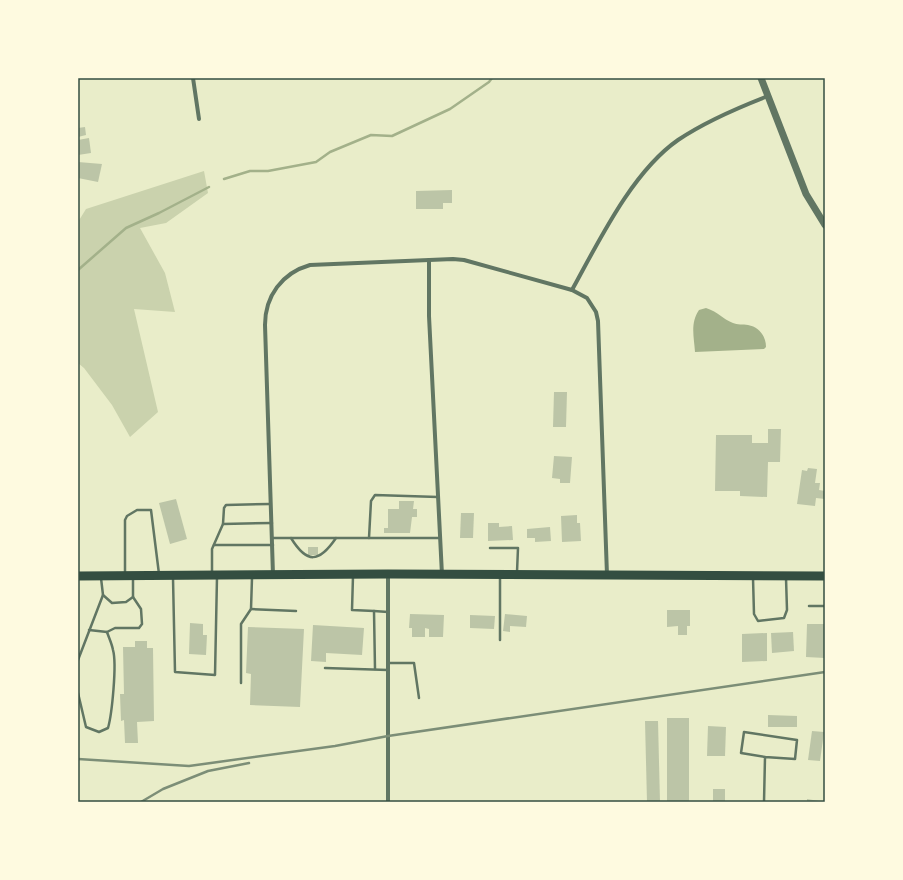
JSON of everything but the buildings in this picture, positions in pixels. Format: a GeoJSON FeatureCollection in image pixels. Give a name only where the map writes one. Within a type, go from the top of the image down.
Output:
{"type":"FeatureCollection","features":[{"type":"Feature","properties":{"kind":"main road"},"geometry":{"type":"LineString","coordinates":[[78,576],[388,574],[442,576],[825,576]]}},
{"type":"Feature","properties":{"kind":"street"},"geometry":{"type":"LineString","coordinates":[[193,78],[199,119]]}},
{"type":"Feature","properties":{"kind":"street"},"geometry":{"type":"LineString","coordinates":[[761,78],[806,194],[825,225]]}},
{"type":"Feature","properties":{"kind":"street"},"geometry":{"type":"LineString","coordinates":[[572,290],[598,242],[633,186],[657,158],[678,140],[700,126],[768,96]]}},
{"type":"Feature","properties":{"kind":"street"},"geometry":{"type":"LineString","coordinates":[[429,260],[429,316],[442,576]]}},
{"type":"Feature","properties":{"kind":"street"},"geometry":{"type":"LineString","coordinates":[[273,575],[264,325],[268,303],[277,286],[292,272],[310,265],[464,260],[572,290],[587,298],[596,312],[598,321],[607,575]]}},
{"type":"Feature","properties":{"kind":"street"},"geometry":{"type":"LineString","coordinates":[[388,574],[388,802]]}},
{"type":"Feature","properties":{"kind":"lane"},"geometry":{"type":"LineString","coordinates":[[369,538],[371,501],[375,495],[438,497]]}},
{"type":"Feature","properties":{"kind":"lane"},"geometry":{"type":"LineString","coordinates":[[173,576],[175,672],[215,675],[214,575],[212,549],[223,524],[224,508],[226,505],[271,504]]}},
{"type":"Feature","properties":{"kind":"lane"},"geometry":{"type":"LineString","coordinates":[[89,630],[106,632],[115,628],[139,628],[142,624],[142,609],[133,597],[129,576],[125,520],[132,512],[151,510],[159,575]]}},
{"type":"Feature","properties":{"kind":"lane"},"geometry":{"type":"LineString","coordinates":[[223,524],[272,523]]}},
{"type":"Feature","properties":{"kind":"lane"},"geometry":{"type":"LineString","coordinates":[[272,538],[440,538]]}},
{"type":"Feature","properties":{"kind":"lane"},"geometry":{"type":"LineString","coordinates":[[290,538],[298,550],[307,557],[316,557],[326,552],[336,538]]}},
{"type":"Feature","properties":{"kind":"lane"},"geometry":{"type":"LineString","coordinates":[[214,545],[272,545]]}},
{"type":"Feature","properties":{"kind":"lane"},"geometry":{"type":"LineString","coordinates":[[490,548],[518,548],[517,575]]}},
{"type":"Feature","properties":{"kind":"lane"},"geometry":{"type":"LineString","coordinates":[[241,683],[241,624],[251,609],[252,575]]}},
{"type":"Feature","properties":{"kind":"lane"},"geometry":{"type":"LineString","coordinates":[[354,575],[352,610],[388,612]]}},
{"type":"Feature","properties":{"kind":"lane"},"geometry":{"type":"LineString","coordinates":[[500,575],[500,640]]}},
{"type":"Feature","properties":{"kind":"lane"},"geometry":{"type":"LineString","coordinates":[[78,660],[103,595],[101,576]]}},
{"type":"Feature","properties":{"kind":"lane"},"geometry":{"type":"LineString","coordinates":[[753,576],[754,614],[758,621],[784,618],[787,610],[786,576]]}},
{"type":"Feature","properties":{"kind":"lane"},"geometry":{"type":"LineString","coordinates":[[103,595],[112,603],[126,602],[133,597]]}},
{"type":"Feature","properties":{"kind":"lane"},"geometry":{"type":"LineString","coordinates":[[809,606],[825,606]]}},
{"type":"Feature","properties":{"kind":"lane"},"geometry":{"type":"LineString","coordinates":[[251,609],[296,612]]}},
{"type":"Feature","properties":{"kind":"lane"},"geometry":{"type":"LineString","coordinates":[[374,611],[375,669]]}},
{"type":"Feature","properties":{"kind":"lane"},"geometry":{"type":"LineString","coordinates":[[78,693],[86,727],[99,732],[108,728],[112,715],[115,669],[114,651],[106,632]]}},
{"type":"Feature","properties":{"kind":"lane"},"geometry":{"type":"LineString","coordinates":[[388,664],[414,663],[419,698]]}},
{"type":"Feature","properties":{"kind":"lane"},"geometry":{"type":"LineString","coordinates":[[326,668],[388,670]]}},
{"type":"Feature","properties":{"kind":"lane"},"geometry":{"type":"LineString","coordinates":[[744,732],[797,740],[795,759],[765,757],[741,752],[744,732]]}},
{"type":"Feature","properties":{"kind":"lane"},"geometry":{"type":"LineString","coordinates":[[764,802],[765,757]]}},
{"type":"Feature","properties":{"kind":"shaded area"},"geometry":{"type":"Polygon","coordinates":[[[204,171],[208,193],[166,223],[140,228],[165,273],[175,312],[134,309],[158,412],[130,437],[112,405],[84,368],[78,363],[78,222],[86,209],[204,171]]]}},
{"type":"Feature","properties":{"kind":"shaded area"},"geometry":{"type":"Polygon","coordinates":[[[706,308],[714,311],[726,320],[733,323],[752,326],[759,330],[765,339],[766,347],[764,349],[695,352],[693,330],[694,320],[699,310],[706,308]]]}},
{"type":"Feature","properties":{"kind":"waterway"},"geometry":{"type":"LineString","coordinates":[[224,179],[250,171],[268,171],[316,162],[330,152],[371,135],[392,136],[450,109],[489,82],[492,78]]}},
{"type":"Feature","properties":{"kind":"waterway"},"geometry":{"type":"LineString","coordinates":[[78,270],[126,228],[209,187]]}},
{"type":"Feature","properties":{"kind":"railway"},"geometry":{"type":"LineString","coordinates":[[78,759],[189,766],[335,746],[388,736],[825,672]]}},
{"type":"Feature","properties":{"kind":"railway"},"geometry":{"type":"LineString","coordinates":[[141,802],[163,789],[208,771],[249,763]]}}]}
